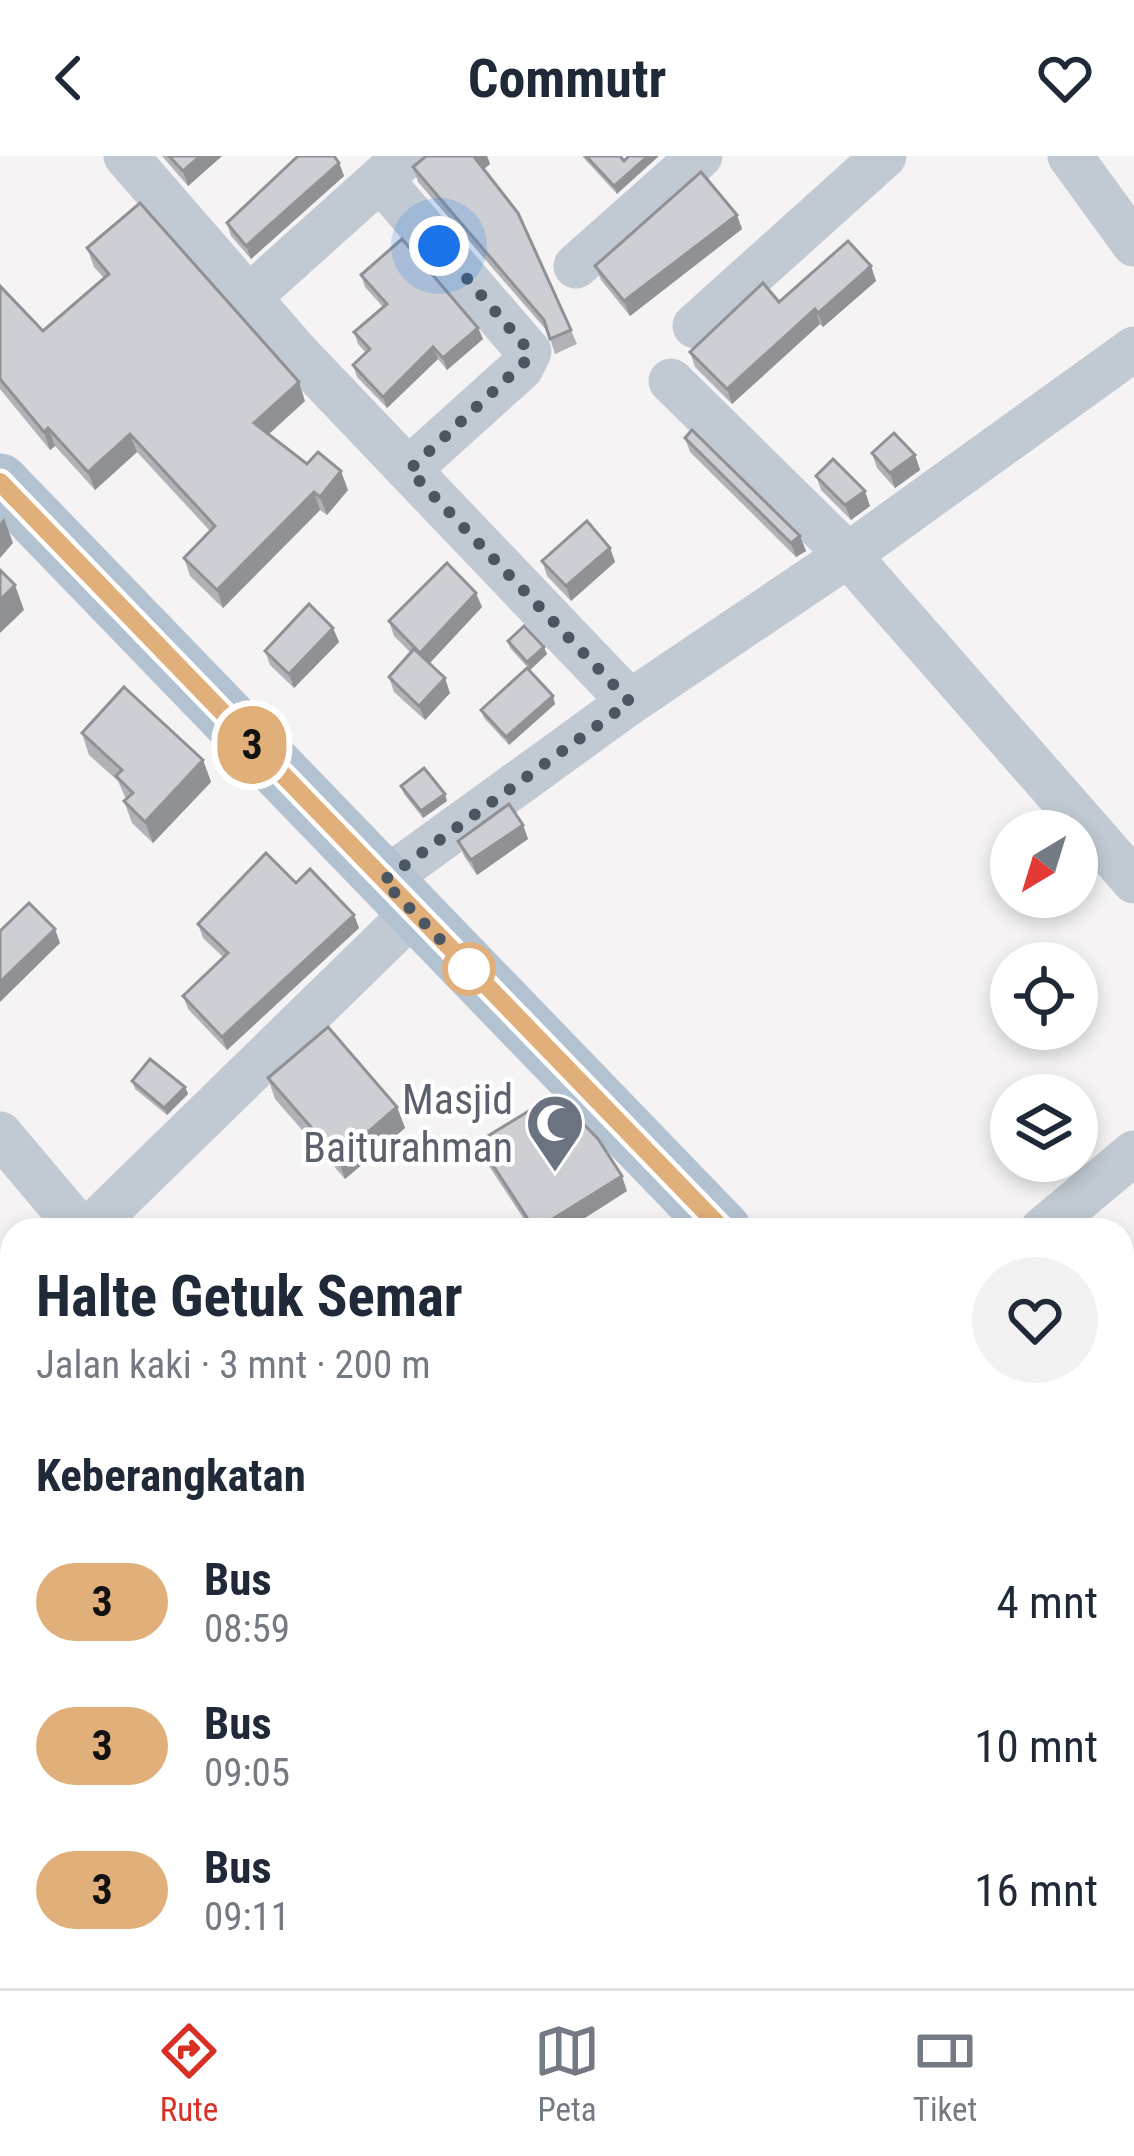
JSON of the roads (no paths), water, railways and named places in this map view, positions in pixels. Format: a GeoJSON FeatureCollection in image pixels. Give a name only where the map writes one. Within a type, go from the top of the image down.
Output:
{"type":"FeatureCollection","features":[{"type":"Feature","properties":{"kind":"main road"},"geometry":{"type":"LineString","coordinates":[[0,482],[711,1218]]}},
{"type":"Feature","properties":{"kind":"street"},"geometry":{"type":"LineString","coordinates":[[125,156],[409,470],[630,702]]}},
{"type":"Feature","properties":{"kind":"street"},"geometry":{"type":"LineString","coordinates":[[576,266],[700,156]]}},
{"type":"Feature","properties":{"kind":"street"},"geometry":{"type":"LineString","coordinates":[[695,326],[884,156]]}},
{"type":"Feature","properties":{"kind":"street"},"geometry":{"type":"LineString","coordinates":[[1070,156],[1134,244]]}},
{"type":"Feature","properties":{"kind":"street"},"geometry":{"type":"LineString","coordinates":[[249,297],[394,168],[529,352],[521,368],[409,470]]}},
{"type":"Feature","properties":{"kind":"street"},"geometry":{"type":"LineString","coordinates":[[95,1218],[398,897],[630,702],[848,555],[1134,349]]}},
{"type":"Feature","properties":{"kind":"street"},"geometry":{"type":"LineString","coordinates":[[671,381],[848,555],[1128,860]]}},
{"type":"Feature","properties":{"kind":"street"},"geometry":{"type":"LineString","coordinates":[[0,1134],[74,1218]]}},
{"type":"Feature","properties":{"kind":"street"},"geometry":{"type":"LineString","coordinates":[[1056,1218],[1134,1153]]}},
{"type":"Feature","properties":{"kind":"place","name":"Masjid Baiturahman"},"geometry":{"type":"Point","coordinates":[555,1174]}}]}
